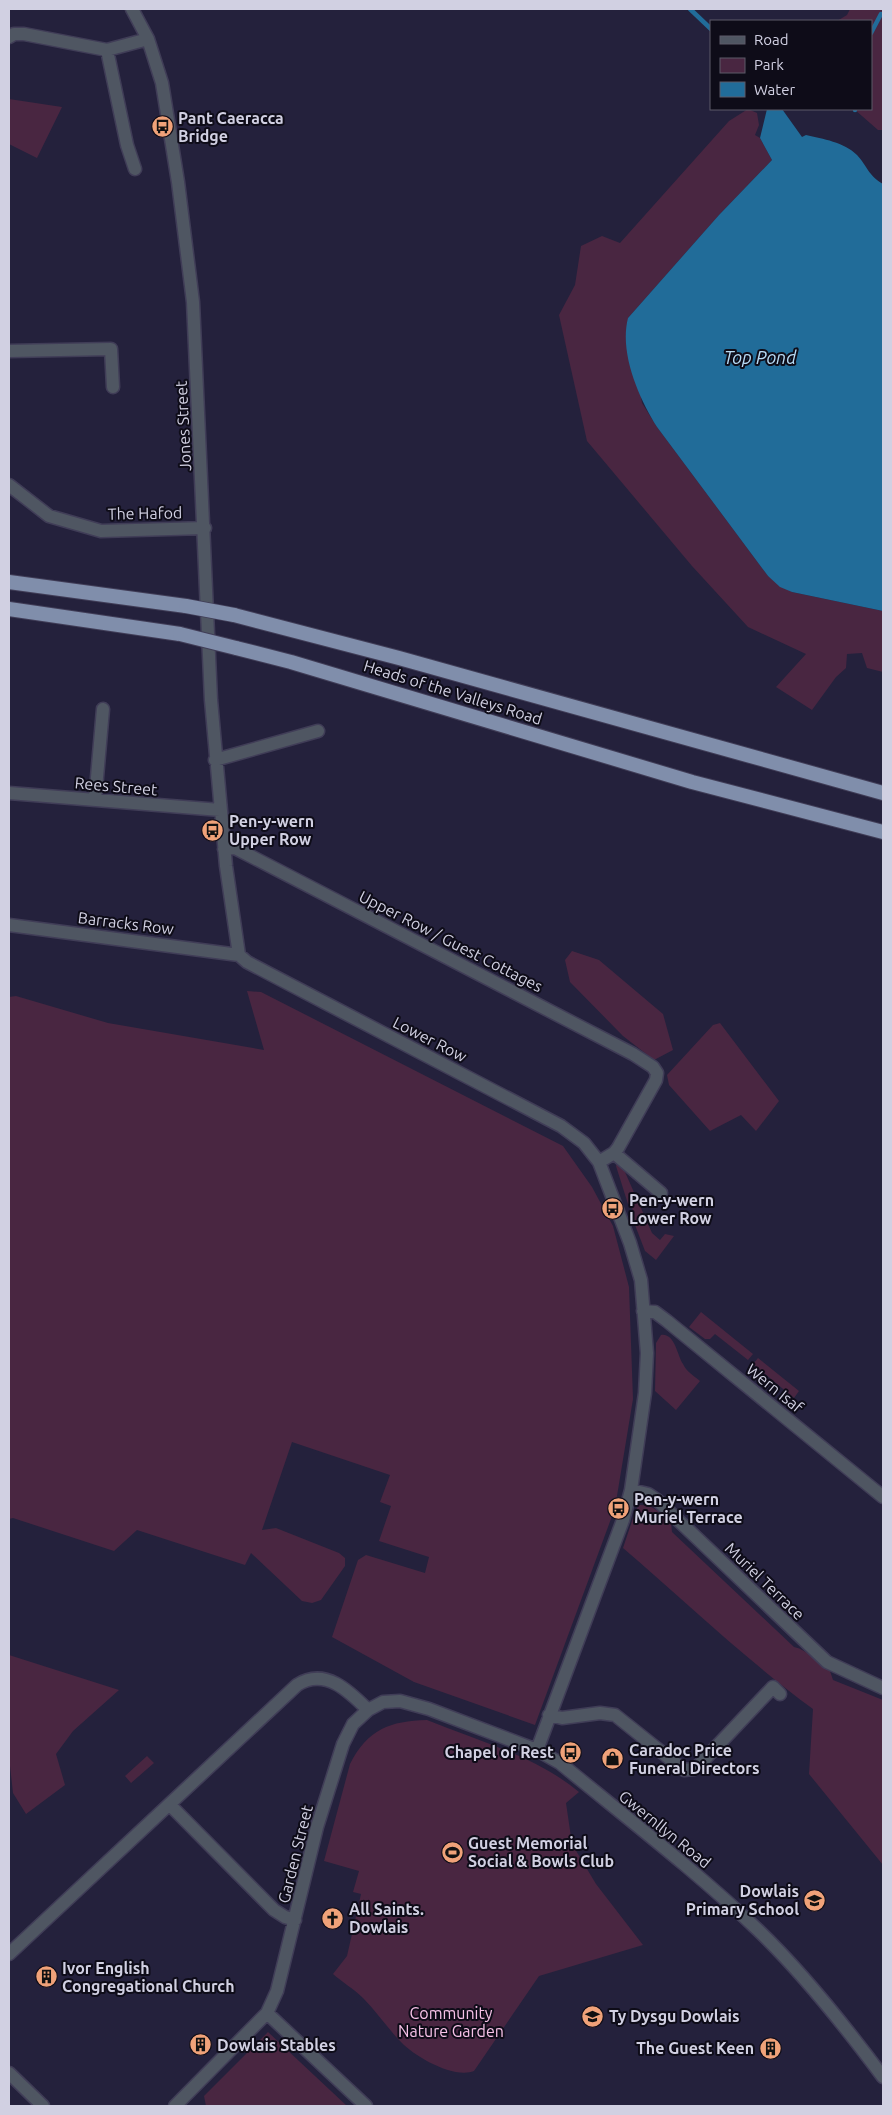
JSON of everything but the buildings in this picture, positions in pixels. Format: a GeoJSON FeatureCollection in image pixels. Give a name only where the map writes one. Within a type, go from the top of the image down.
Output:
{"type":"FeatureCollection","features":[{"type":"Feature","properties":{"kind":"highway","name":"Heads of the Valleys Road"},"geometry":{"type":"LineString","coordinates":[[9,582],[186,606],[234,615],[399,658],[883,793]]}},
{"type":"Feature","properties":{"kind":"highway","name":"Heads of the Valleys Road"},"geometry":{"type":"LineString","coordinates":[[9,609],[180,634],[291,662],[692,782],[883,832]]}},
{"type":"Feature","properties":{"kind":"street","name":"Jones Street"},"geometry":{"type":"LineString","coordinates":[[132,9],[148,39],[162,84],[178,182],[192,293],[215,760],[224,848],[239,954]]}},
{"type":"Feature","properties":{"kind":"street"},"geometry":{"type":"LineString","coordinates":[[9,37],[14,34],[24,34],[106,50],[148,39]]}},
{"type":"Feature","properties":{"kind":"street"},"geometry":{"type":"LineString","coordinates":[[106,50],[127,145],[135,169]]}},
{"type":"Feature","properties":{"kind":"street"},"geometry":{"type":"LineString","coordinates":[[9,351],[111,349],[113,387]]}},
{"type":"Feature","properties":{"kind":"street","name":"The Hafod"},"geometry":{"type":"LineString","coordinates":[[9,485],[49,516],[101,531],[204,528]]}},
{"type":"Feature","properties":{"kind":"street"},"geometry":{"type":"LineString","coordinates":[[95,800],[103,708]]}},
{"type":"Feature","properties":{"kind":"street"},"geometry":{"type":"LineString","coordinates":[[215,760],[318,731]]}},
{"type":"Feature","properties":{"kind":"street","name":"Rees Street"},"geometry":{"type":"LineString","coordinates":[[9,793],[220,810]]}},
{"type":"Feature","properties":{"kind":"street","name":"Upper Row / Guest Cottages"},"geometry":{"type":"LineString","coordinates":[[224,848],[235,848],[633,1054],[653,1067],[657,1073],[656,1080],[614,1153]]}},
{"type":"Feature","properties":{"kind":"street","name":"Barracks Row"},"geometry":{"type":"LineString","coordinates":[[9,925],[239,954]]}},
{"type":"Feature","properties":{"kind":"street","name":"Lower Row"},"geometry":{"type":"LineString","coordinates":[[239,954],[247,962],[561,1126],[584,1143],[599,1162],[609,1183],[641,1280],[647,1353],[644,1393],[631,1490],[622,1520],[537,1750]]}},
{"type":"Feature","properties":{"kind":"street"},"geometry":{"type":"LineString","coordinates":[[599,1162],[614,1153],[661,1193]]}},
{"type":"Feature","properties":{"kind":"street","name":"Wern Isaf"},"geometry":{"type":"LineString","coordinates":[[643,1311],[654,1312],[667,1321],[883,1497]]}},
{"type":"Feature","properties":{"kind":"street","name":"Muriel Terrace"},"geometry":{"type":"LineString","coordinates":[[631,1490],[648,1494],[657,1500],[827,1662],[883,1688]]}},
{"type":"Feature","properties":{"kind":"street"},"geometry":{"type":"LineString","coordinates":[[9,1954],[304,1680],[322,1678],[340,1685],[368,1710]]}},
{"type":"Feature","properties":{"kind":"street"},"geometry":{"type":"LineString","coordinates":[[549,1715],[562,1718],[600,1713],[616,1715],[684,1770],[694,1769],[700,1764],[772,1687],[780,1694]]}},
{"type":"Feature","properties":{"kind":"street","name":"Gwernllyn Road"},"geometry":{"type":"LineString","coordinates":[[368,1710],[383,1702],[400,1701],[429,1708],[537,1750],[560,1764],[705,1882],[758,1930],[797,1970],[858,2043],[883,2077]]}},
{"type":"Feature","properties":{"kind":"street","name":"Garden Street"},"geometry":{"type":"LineString","coordinates":[[268,2013],[277,1991],[317,1827],[342,1744],[353,1724],[368,1710]]}},
{"type":"Feature","properties":{"kind":"street"},"geometry":{"type":"LineString","coordinates":[[170,1804],[274,1910],[285,1917],[295,1920]]}},
{"type":"Feature","properties":{"kind":"street"},"geometry":{"type":"LineString","coordinates":[[175,2106],[268,2013],[366,2106]]}},
{"type":"Feature","properties":{"kind":"street"},"geometry":{"type":"LineString","coordinates":[[9,2074],[43,2106]]}},
{"type":"Feature","properties":{"kind":"green space"},"geometry":{"type":"Polygon","coordinates":[[[850,9],[883,9],[883,130],[878,130],[855,110],[872,110],[872,20],[839,20],[847,15],[850,9]]]}},
{"type":"Feature","properties":{"kind":"green space"},"geometry":{"type":"Polygon","coordinates":[[[9,99],[62,107],[37,158],[9,144],[9,99]]]}},
{"type":"Feature","properties":{"kind":"green space"},"geometry":{"type":"Polygon","coordinates":[[[746,110],[757,113],[759,125],[755,135],[760,138],[772,160],[719,215],[628,318],[642,403],[657,427],[768,576],[792,592],[883,611],[883,672],[867,668],[862,653],[847,654],[846,668],[836,677],[812,710],[776,687],[806,654],[748,627],[692,566],[587,441],[559,315],[575,285],[581,246],[602,236],[620,243],[729,121],[746,110]]]}},
{"type":"Feature","properties":{"kind":"green space"},"geometry":{"type":"Polygon","coordinates":[[[572,951],[599,960],[663,1014],[673,1050],[654,1060],[623,1036],[570,982],[565,960],[572,951]]]}},
{"type":"Feature","properties":{"kind":"green space"},"geometry":{"type":"Polygon","coordinates":[[[247,991],[261,992],[563,1146],[592,1187],[613,1226],[629,1287],[633,1399],[615,1508],[535,1725],[414,1682],[332,1637],[358,1560],[366,1555],[425,1573],[429,1557],[379,1541],[391,1506],[380,1502],[390,1475],[292,1442],[262,1530],[276,1528],[339,1553],[345,1558],[345,1566],[321,1600],[312,1603],[302,1601],[251,1553],[245,1565],[137,1530],[114,1551],[13,1518],[9,1519],[9,997],[16,996],[108,1023],[264,1050],[247,991]]]}},
{"type":"Feature","properties":{"kind":"green space"},"geometry":{"type":"Polygon","coordinates":[[[720,1023],[779,1101],[756,1131],[741,1115],[710,1131],[669,1085],[667,1075],[713,1025],[720,1023]]]}},
{"type":"Feature","properties":{"kind":"green space"},"geometry":{"type":"Polygon","coordinates":[[[617,1163],[621,1163],[652,1233],[660,1240],[665,1234],[674,1236],[656,1260],[645,1251],[630,1212],[633,1211],[631,1203],[628,1204],[616,1166],[617,1163]]]}},
{"type":"Feature","properties":{"kind":"green space"},"geometry":{"type":"Polygon","coordinates":[[[701,1312],[753,1354],[748,1360],[715,1334],[710,1339],[705,1339],[689,1327],[701,1312]]]}},
{"type":"Feature","properties":{"kind":"green space"},"geometry":{"type":"Polygon","coordinates":[[[661,1335],[670,1337],[684,1367],[700,1381],[676,1410],[655,1391],[656,1343],[661,1335]]]}},
{"type":"Feature","properties":{"kind":"green space"},"geometry":{"type":"Polygon","coordinates":[[[758,1358],[799,1391],[794,1398],[753,1364],[758,1358]]]}},
{"type":"Feature","properties":{"kind":"green space"},"geometry":{"type":"Polygon","coordinates":[[[639,1505],[649,1506],[660,1513],[671,1523],[672,1532],[794,1647],[804,1651],[830,1671],[833,1680],[883,1700],[883,1865],[809,1774],[813,1709],[740,1651],[623,1548],[639,1505]]]}},
{"type":"Feature","properties":{"kind":"green space"},"geometry":{"type":"Polygon","coordinates":[[[9,1655],[119,1690],[73,1731],[56,1754],[65,1785],[26,1814],[13,1793],[9,1757],[9,1655]]]}},
{"type":"Feature","properties":{"kind":"green space","name":"Guest Memorial Social & Bowls Club"},"geometry":{"type":"Polygon","coordinates":[[[427,1720],[525,1759],[562,1779],[579,1792],[566,1803],[572,1844],[596,1884],[643,1945],[539,1976],[474,2071],[466,2073],[456,2072],[435,2065],[407,2048],[363,1998],[333,1974],[347,1956],[361,1894],[353,1892],[359,1871],[324,1861],[350,1764],[364,1742],[381,1729],[402,1722],[427,1720]]]}},
{"type":"Feature","properties":{"kind":"green space"},"geometry":{"type":"Polygon","coordinates":[[[147,1756],[154,1763],[131,1783],[125,1776],[147,1756]]]}},
{"type":"Feature","properties":{"kind":"green space"},"geometry":{"type":"Polygon","coordinates":[[[268,2032],[347,2106],[206,2106],[204,2096],[268,2032]]]}},
{"type":"Feature","properties":{"kind":"water","name":"Top Pond"},"geometry":{"type":"Polygon","coordinates":[[[767,110],[783,110],[802,137],[806,135],[846,147],[861,159],[874,177],[883,184],[883,611],[792,592],[780,587],[768,576],[657,427],[644,403],[628,360],[626,332],[628,318],[719,215],[772,160],[760,138],[767,110]]]}},
{"type":"Feature","properties":{"kind":"waterway"},"geometry":{"type":"LineString","coordinates":[[690,9],[710,28]]}},
{"type":"Feature","properties":{"kind":"waterway"},"geometry":{"type":"LineString","coordinates":[[872,31],[881,14]]}},
{"type":"Feature","properties":{"kind":"place","name":"Pant Caeracca Bridge"},"geometry":{"type":"Point","coordinates":[162,127]}},
{"type":"Feature","properties":{"kind":"place","name":"Pen-y-wern Upper Row"},"geometry":{"type":"Point","coordinates":[213,830]}},
{"type":"Feature","properties":{"kind":"place","name":"Pen-y-wern Lower Row"},"geometry":{"type":"Point","coordinates":[613,1209]}},
{"type":"Feature","properties":{"kind":"place","name":"Pen-y-wern Muriel Terrace"},"geometry":{"type":"Point","coordinates":[618,1508]}},
{"type":"Feature","properties":{"kind":"place","name":"Chapel of Rest"},"geometry":{"type":"Point","coordinates":[570,1752]}},
{"type":"Feature","properties":{"kind":"place","name":"Caradoc Price Funeral Directors"},"geometry":{"type":"Point","coordinates":[613,1759]}},
{"type":"Feature","properties":{"kind":"place","name":"Guest Memorial Social & Bowls Club"},"geometry":{"type":"Point","coordinates":[452,1852]}},
{"type":"Feature","properties":{"kind":"place","name":"Dowlais Primary School"},"geometry":{"type":"Point","coordinates":[815,1900]}},
{"type":"Feature","properties":{"kind":"place","name":"All Saints. Dowlais"},"geometry":{"type":"Point","coordinates":[333,1918]}},
{"type":"Feature","properties":{"kind":"place","name":"Ivor English Congregational Church"},"geometry":{"type":"Point","coordinates":[46,1977]}},
{"type":"Feature","properties":{"kind":"place","name":"Ty Dysgu Dowlais"},"geometry":{"type":"Point","coordinates":[593,2016]}},
{"type":"Feature","properties":{"kind":"place","name":"Dowlais Stables"},"geometry":{"type":"Point","coordinates":[201,2045]}},
{"type":"Feature","properties":{"kind":"place","name":"The Guest Keen"},"geometry":{"type":"Point","coordinates":[770,2048]}},
{"type":"Feature","properties":{"kind":"park label","name":"Community Nature Garden"},"geometry":{"type":"Point","coordinates":[451,2022]}}]}
